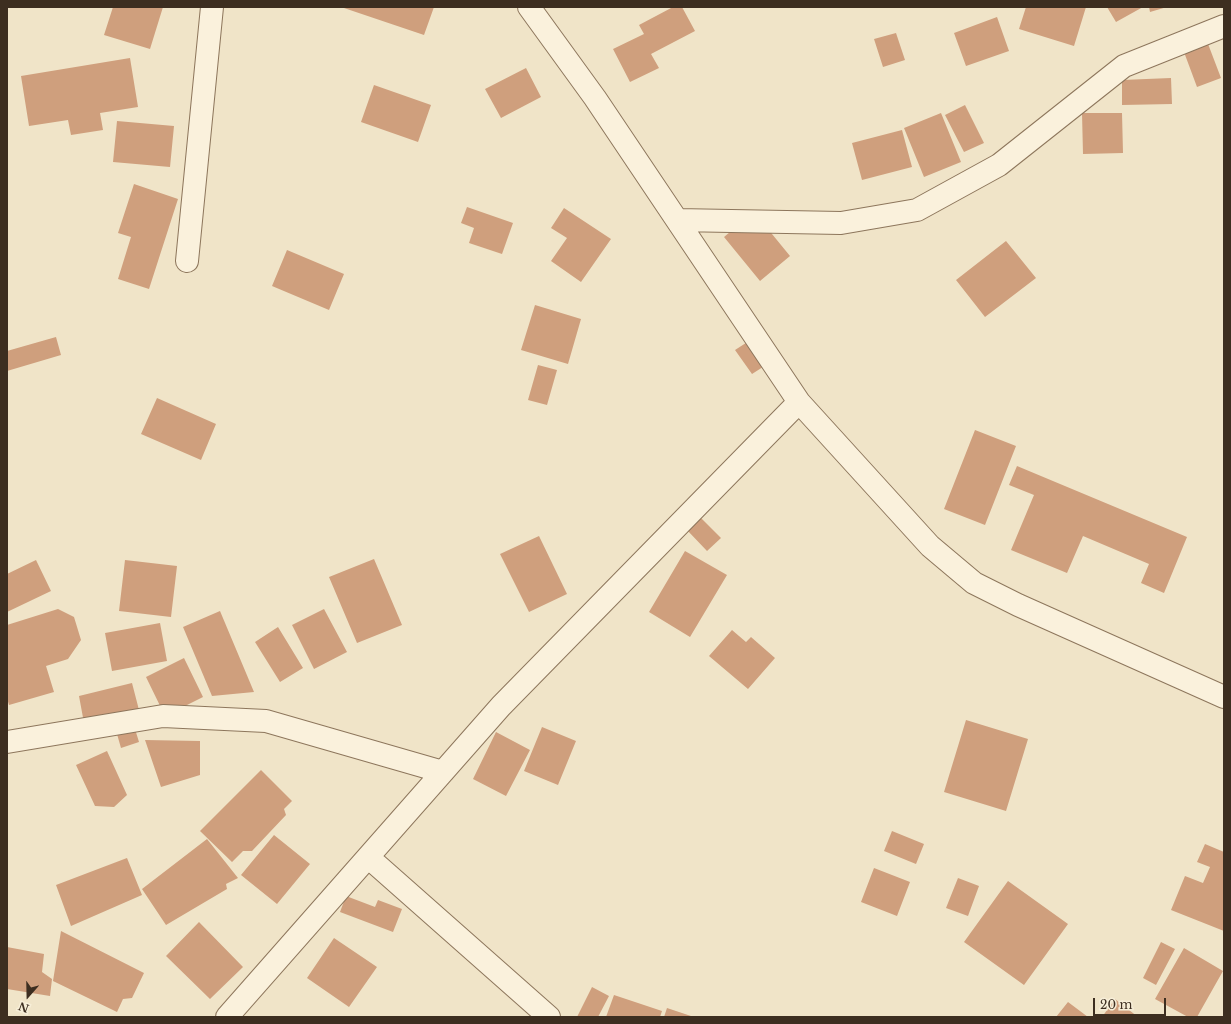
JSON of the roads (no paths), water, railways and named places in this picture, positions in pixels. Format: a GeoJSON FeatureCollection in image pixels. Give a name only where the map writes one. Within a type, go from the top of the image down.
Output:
{"type":"FeatureCollection","features":[{"type":"Feature","properties":{"kind":"street"},"geometry":{"type":"LineString","coordinates":[[188,261],[212,7]]}},
{"type":"Feature","properties":{"kind":"street"},"geometry":{"type":"LineString","coordinates":[[529,7],[595,98],[799,402],[930,546],[974,583],[1018,605],[1224,698]]}},
{"type":"Feature","properties":{"kind":"street"},"geometry":{"type":"LineString","coordinates":[[677,220],[841,223],[917,210],[999,165],[1124,66],[1224,26]]}},
{"type":"Feature","properties":{"kind":"street"},"geometry":{"type":"LineString","coordinates":[[227,1017],[501,706],[799,402]]}},
{"type":"Feature","properties":{"kind":"street"},"geometry":{"type":"LineString","coordinates":[[7,742],[163,716],[266,721],[443,772]]}},
{"type":"Feature","properties":{"kind":"street"},"geometry":{"type":"LineString","coordinates":[[368,857],[549,1017]]}}]}
